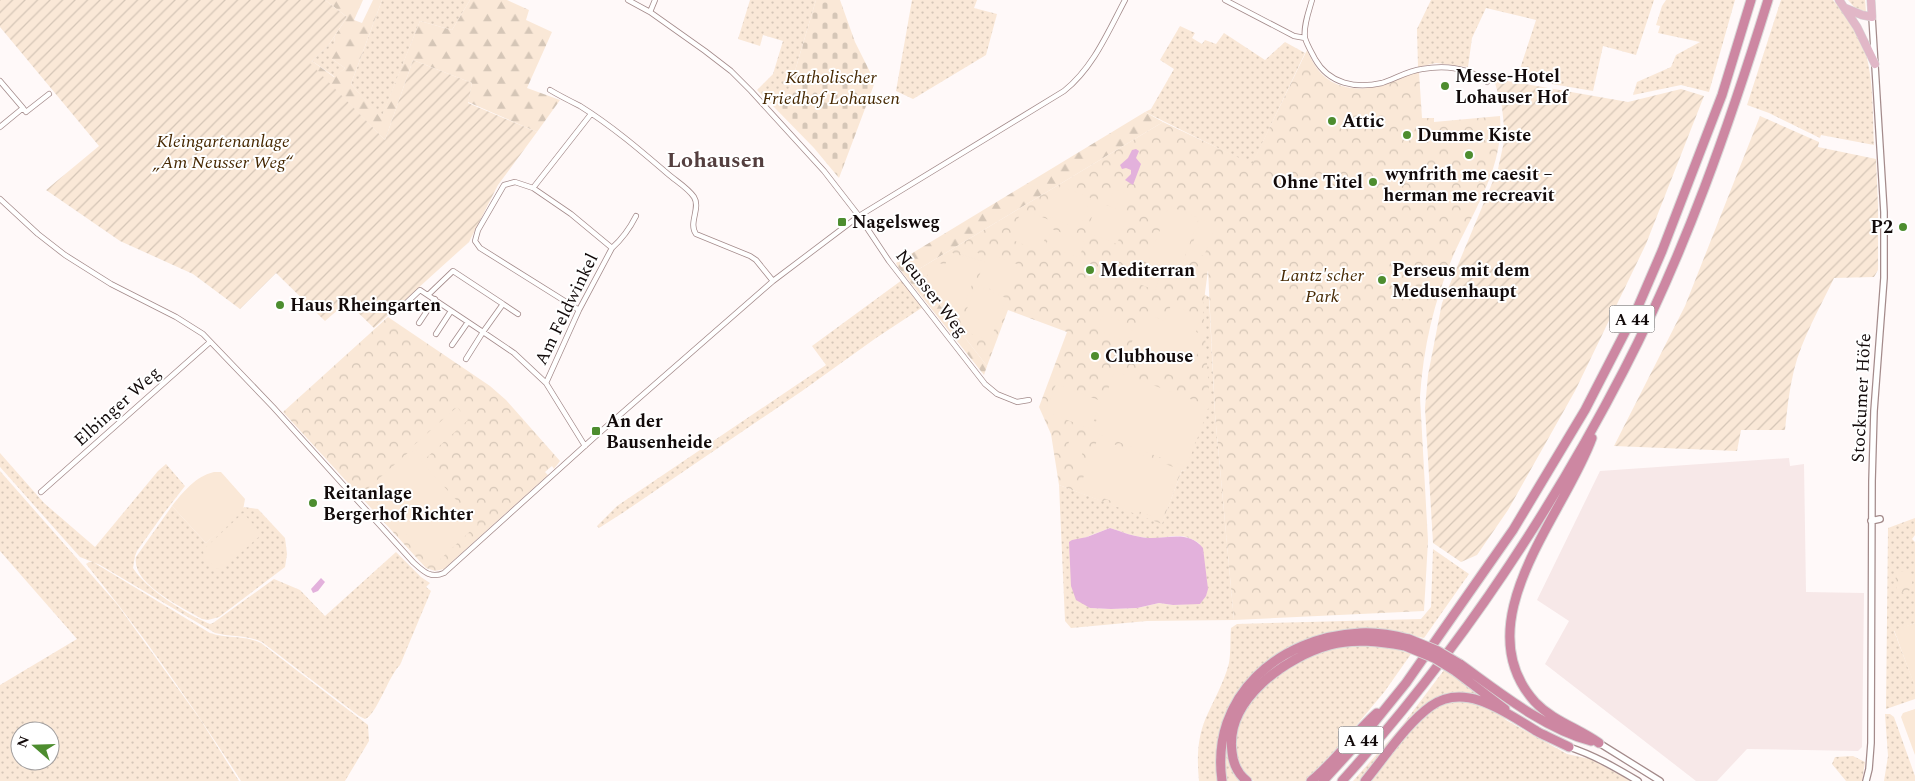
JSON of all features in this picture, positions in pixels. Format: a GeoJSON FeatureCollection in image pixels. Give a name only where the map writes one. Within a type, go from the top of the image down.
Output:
{"type":"FeatureCollection","features":[{"type":"Feature","properties":{"kind":"highway","name":"A 44"},"geometry":{"type":"LineString","coordinates":[[1324,781],[1396,696],[1513,530],[1586,410],[1637,309],[1694,172],[1722,95],[1751,0]]}},
{"type":"Feature","properties":{"kind":"highway","name":"A 44"},"geometry":{"type":"LineString","coordinates":[[1342,781],[1418,691],[1489,595],[1535,525],[1598,418],[1651,315],[1694,214],[1737,98],[1768,0]]}},
{"type":"Feature","properties":{"kind":"highway"},"geometry":{"type":"LineString","coordinates":[[1598,418],[1588,447],[1545,527],[1519,588],[1510,629],[1510,647],[1513,663],[1525,690],[1545,712],[1564,724],[1586,733],[1598,743]]}},
{"type":"Feature","properties":{"kind":"highway"},"geometry":{"type":"LineString","coordinates":[[1222,781],[1220,754],[1222,740],[1229,715],[1246,688],[1274,662],[1294,650],[1312,642],[1345,634],[1378,634],[1438,651],[1514,717]]}},
{"type":"Feature","properties":{"kind":"highway"},"geometry":{"type":"LineString","coordinates":[[1248,781],[1244,778],[1233,759],[1232,736],[1241,711],[1249,697],[1266,680],[1296,658],[1331,645],[1368,641],[1407,643]]}},
{"type":"Feature","properties":{"kind":"highway"},"geometry":{"type":"LineString","coordinates":[[1457,668],[1536,716],[1582,739],[1598,743]]}},
{"type":"Feature","properties":{"kind":"highway"},"geometry":{"type":"LineString","coordinates":[[1312,781],[1361,727],[1396,696]]}},
{"type":"Feature","properties":{"kind":"highway"},"geometry":{"type":"LineString","coordinates":[[1365,781],[1416,720],[1431,706],[1444,699],[1472,698],[1514,717],[1569,748]]}},
{"type":"Feature","properties":{"kind":"main road"},"geometry":{"type":"LineString","coordinates":[[1839,0],[1857,27],[1875,64]]}},
{"type":"Feature","properties":{"kind":"main road"},"geometry":{"type":"LineString","coordinates":[[1845,8],[1872,17],[1871,0]]}},
{"type":"Feature","properties":{"kind":"street","name":"Neusser Weg"},"geometry":{"type":"LineString","coordinates":[[628,0],[650,12],[731,71],[824,170],[859,216],[889,261],[990,389],[1017,402],[1029,400]]}},
{"type":"Feature","properties":{"kind":"street"},"geometry":{"type":"LineString","coordinates":[[650,12],[656,0]]}},
{"type":"Feature","properties":{"kind":"street"},"geometry":{"type":"LineString","coordinates":[[0,199],[38,234],[65,255],[111,284],[194,328],[273,407],[413,562],[424,572],[432,576],[439,575],[444,574],[585,446],[773,281],[859,216],[1074,84],[1090,62],[1125,0]]}},
{"type":"Feature","properties":{"kind":"street"},"geometry":{"type":"LineString","coordinates":[[1225,0],[1294,36],[1305,38]]}},
{"type":"Feature","properties":{"kind":"street"},"geometry":{"type":"LineString","coordinates":[[1312,0],[1305,38],[1317,63],[1332,78],[1348,85],[1364,85],[1382,82],[1422,69],[1443,68],[1469,71],[1488,82]]}},
{"type":"Feature","properties":{"kind":"street","name":"Stockumer Höfe"},"geometry":{"type":"LineString","coordinates":[[1866,781],[1869,769],[1870,743],[1871,521],[1874,419],[1883,286],[1884,240],[1884,212],[1872,17]]}},
{"type":"Feature","properties":{"kind":"street"},"geometry":{"type":"LineString","coordinates":[[0,81],[26,112],[49,94]]}},
{"type":"Feature","properties":{"kind":"street"},"geometry":{"type":"LineString","coordinates":[[550,90],[591,114],[627,139],[693,196],[696,203],[693,228],[696,234],[750,256],[756,260],[773,281]]}},
{"type":"Feature","properties":{"kind":"street"},"geometry":{"type":"LineString","coordinates":[[0,127],[23,108]]}},
{"type":"Feature","properties":{"kind":"street"},"geometry":{"type":"LineString","coordinates":[[579,310],[480,248],[475,241],[478,230],[504,184],[515,182],[532,188],[591,114]]}},
{"type":"Feature","properties":{"kind":"street","name":"Am Feldwinkel"},"geometry":{"type":"LineString","coordinates":[[532,188],[571,214],[612,248]]}},
{"type":"Feature","properties":{"kind":"street","name":"Am Feldwinkel"},"geometry":{"type":"LineString","coordinates":[[546,383],[579,310],[612,248],[625,232],[630,229],[636,216]]}},
{"type":"Feature","properties":{"kind":"street"},"geometry":{"type":"LineString","coordinates":[[428,295],[453,271],[518,314]]}},
{"type":"Feature","properties":{"kind":"street"},"geometry":{"type":"LineString","coordinates":[[402,307],[420,290],[514,353],[546,383],[585,446]]}},
{"type":"Feature","properties":{"kind":"street"},"geometry":{"type":"LineString","coordinates":[[419,323],[435,299]]}},
{"type":"Feature","properties":{"kind":"street"},"geometry":{"type":"LineString","coordinates":[[466,359],[503,304]]}},
{"type":"Feature","properties":{"kind":"street"},"geometry":{"type":"LineString","coordinates":[[436,334],[452,310]]}},
{"type":"Feature","properties":{"kind":"street"},"geometry":{"type":"LineString","coordinates":[[452,345],[468,322]]}},
{"type":"Feature","properties":{"kind":"street","name":"Elbinger Weg"},"geometry":{"type":"LineString","coordinates":[[41,492],[210,342]]}},
{"type":"Feature","properties":{"kind":"street"},"geometry":{"type":"LineString","coordinates":[[1871,521],[1880,519]]}},
{"type":"Feature","properties":{"kind":"street"},"geometry":{"type":"LineString","coordinates":[[1598,743],[1660,781]]}},
{"type":"Feature","properties":{"kind":"street"},"geometry":{"type":"LineString","coordinates":[[1569,748],[1598,759],[1638,781]]}},
{"type":"Feature","properties":{"kind":"shaded area"},"geometry":{"type":"Polygon","coordinates":[[[1136,149],[1139,151],[1136,158],[1141,164],[1133,185],[1125,180],[1131,174],[1131,170],[1122,169],[1120,165],[1128,158],[1132,150],[1136,149]]]}},
{"type":"Feature","properties":{"kind":"shaded area"},"geometry":{"type":"Polygon","coordinates":[[[1789,458],[1790,466],[1804,464],[1806,592],[1864,593],[1862,747],[1858,751],[1747,749],[1717,781],[1696,781],[1545,664],[1569,621],[1537,600],[1600,471],[1789,458]]]}},
{"type":"Feature","properties":{"kind":"shaded area"},"geometry":{"type":"Polygon","coordinates":[[[1110,528],[1143,537],[1185,537],[1197,542],[1203,548],[1208,589],[1206,596],[1200,604],[1173,605],[1159,603],[1137,608],[1111,609],[1090,608],[1076,600],[1071,586],[1069,542],[1110,528]]]}},
{"type":"Feature","properties":{"kind":"shaded area"},"geometry":{"type":"Polygon","coordinates":[[[321,578],[325,582],[318,591],[313,593],[311,589],[321,578]]]}},
{"type":"Feature","properties":{"kind":"green space","name":"Kleingartenanlage „Am Neusser Weg“"},"geometry":{"type":"Polygon","coordinates":[[[0,0],[325,0],[347,17],[328,46],[310,63],[385,140],[413,60],[472,83],[468,103],[537,132],[498,185],[469,242],[374,328],[347,302],[325,321],[276,273],[240,309],[193,274],[120,241],[46,190],[99,146],[0,27],[0,0]]]}},
{"type":"Feature","properties":{"kind":"green space"},"geometry":{"type":"Polygon","coordinates":[[[325,0],[363,0],[354,20],[362,23],[373,0],[382,0],[351,84],[381,118],[420,21],[452,30],[470,0],[507,0],[529,10],[526,20],[552,32],[527,88],[560,100],[537,132],[468,102],[472,83],[413,60],[385,140],[309,63],[312,61],[334,77],[345,68],[332,59],[330,53],[335,42],[334,37],[347,17],[325,0]]]}},
{"type":"Feature","properties":{"kind":"green space"},"geometry":{"type":"Polygon","coordinates":[[[382,0],[470,0],[452,30],[420,21],[381,119],[351,84],[382,0]]]}},
{"type":"Feature","properties":{"kind":"green space"},"geometry":{"type":"Polygon","coordinates":[[[750,0],[816,0],[789,91],[773,106],[757,90],[773,74],[783,41],[763,35],[760,46],[738,39],[750,0]]]}},
{"type":"Feature","properties":{"kind":"green space","name":"Katholischer Friedhof Lohausen"},"geometry":{"type":"Polygon","coordinates":[[[816,0],[840,0],[855,42],[875,82],[839,178],[814,148],[773,106],[789,91],[816,0]]]}},
{"type":"Feature","properties":{"kind":"green space"},"geometry":{"type":"Polygon","coordinates":[[[912,0],[977,0],[974,8],[997,14],[986,55],[913,99],[896,91],[912,0]]]}},
{"type":"Feature","properties":{"kind":"green space"},"geometry":{"type":"Polygon","coordinates":[[[1431,0],[1654,0],[1636,55],[1603,46],[1593,91],[1517,78],[1536,20],[1486,8],[1472,38],[1468,67],[1436,63],[1418,67],[1417,29],[1431,0]]]}},
{"type":"Feature","properties":{"kind":"green space"},"geometry":{"type":"Polygon","coordinates":[[[1666,0],[1735,0],[1709,92],[1681,85],[1633,95],[1637,82],[1671,67],[1676,55],[1700,42],[1658,33],[1660,26],[1656,25],[1666,0]]]}},
{"type":"Feature","properties":{"kind":"green space"},"geometry":{"type":"Polygon","coordinates":[[[1781,0],[1833,0],[1855,27],[1866,55],[1869,69],[1874,145],[1821,135],[1820,138],[1769,113],[1747,105],[1781,0]]]}},
{"type":"Feature","properties":{"kind":"green space"},"geometry":{"type":"Polygon","coordinates":[[[1848,0],[1865,0],[1866,12],[1854,7],[1848,0]]]}},
{"type":"Feature","properties":{"kind":"green space"},"geometry":{"type":"Polygon","coordinates":[[[1180,26],[1195,33],[1192,38],[1202,44],[1205,40],[1216,44],[1224,33],[1265,60],[1285,42],[1305,53],[1252,165],[1145,112],[1151,109],[1174,69],[1160,60],[1180,26]]]}},
{"type":"Feature","properties":{"kind":"green space"},"geometry":{"type":"Polygon","coordinates":[[[334,37],[332,59],[345,68],[335,77],[312,61],[328,46],[334,37]]]}},
{"type":"Feature","properties":{"kind":"green space","name":"Lantz'scher Park"},"geometry":{"type":"Polygon","coordinates":[[[1307,50],[1321,73],[1330,81],[1344,87],[1375,87],[1419,72],[1422,118],[1434,118],[1434,122],[1500,116],[1500,135],[1497,153],[1486,189],[1453,256],[1440,290],[1430,325],[1424,361],[1420,397],[1428,541],[1424,611],[1234,620],[1215,414],[1208,270],[1203,308],[1210,405],[1185,471],[1182,470],[1162,524],[1059,485],[1051,434],[1039,407],[1067,332],[1008,310],[987,366],[914,272],[1163,122],[1252,164],[1307,50]]]}},
{"type":"Feature","properties":{"kind":"green space"},"geometry":{"type":"Polygon","coordinates":[[[1502,80],[1628,102],[1681,89],[1704,96],[1646,244],[1575,391],[1508,510],[1477,555],[1461,562],[1433,543],[1425,408],[1428,375],[1442,303],[1498,169],[1505,137],[1502,107],[1495,83],[1502,80]]]}},
{"type":"Feature","properties":{"kind":"green space"},"geometry":{"type":"Polygon","coordinates":[[[1145,112],[1163,122],[914,272],[987,366],[984,375],[896,263],[1145,112]]]}},
{"type":"Feature","properties":{"kind":"green space"},"geometry":{"type":"Polygon","coordinates":[[[1760,116],[1819,142],[1818,147],[1876,159],[1878,270],[1874,277],[1834,278],[1797,358],[1787,408],[1785,430],[1741,430],[1737,451],[1614,446],[1685,306],[1760,116]]]}},
{"type":"Feature","properties":{"kind":"green space"},"geometry":{"type":"Polygon","coordinates":[[[1060,186],[1091,198],[1079,229],[1048,216],[1060,186]]]}},
{"type":"Feature","properties":{"kind":"green space"},"geometry":{"type":"Polygon","coordinates":[[[1114,189],[1131,196],[1127,207],[1110,200],[1114,189]]]}},
{"type":"Feature","properties":{"kind":"green space"},"geometry":{"type":"Polygon","coordinates":[[[1098,202],[1128,213],[1117,244],[1086,232],[1098,202]]]}},
{"type":"Feature","properties":{"kind":"green space"},"geometry":{"type":"Polygon","coordinates":[[[1169,206],[1199,218],[1178,275],[1147,264],[1169,206]]]}},
{"type":"Feature","properties":{"kind":"green space"},"geometry":{"type":"Polygon","coordinates":[[[1022,209],[1052,221],[1040,251],[1010,239],[1022,209]]]}},
{"type":"Feature","properties":{"kind":"green space"},"geometry":{"type":"Polygon","coordinates":[[[1202,219],[1216,225],[1204,256],[1190,250],[1202,219]]]}},
{"type":"Feature","properties":{"kind":"green space"},"geometry":{"type":"Polygon","coordinates":[[[1052,229],[1085,242],[1079,258],[1046,245],[1052,229]]]}},
{"type":"Feature","properties":{"kind":"green space"},"geometry":{"type":"Polygon","coordinates":[[[962,247],[983,255],[981,261],[960,254],[962,247]]]}},
{"type":"Feature","properties":{"kind":"green space"},"geometry":{"type":"Polygon","coordinates":[[[950,252],[980,263],[964,306],[933,295],[936,288],[924,284],[933,261],[945,265],[950,252]]]}},
{"type":"Feature","properties":{"kind":"green space"},"geometry":{"type":"Polygon","coordinates":[[[988,253],[1019,265],[1007,295],[976,284],[988,253]]]}},
{"type":"Feature","properties":{"kind":"green space"},"geometry":{"type":"Polygon","coordinates":[[[1130,261],[1161,272],[1155,290],[1123,278],[1130,261]]]}},
{"type":"Feature","properties":{"kind":"green space"},"geometry":{"type":"Polygon","coordinates":[[[902,280],[923,307],[624,512],[599,528],[597,526],[617,506],[826,365],[812,346],[902,280]]]}},
{"type":"Feature","properties":{"kind":"green space"},"geometry":{"type":"Polygon","coordinates":[[[976,286],[1006,298],[990,341],[959,329],[976,286]]]}},
{"type":"Feature","properties":{"kind":"green space"},"geometry":{"type":"Polygon","coordinates":[[[1202,293],[1209,297],[1215,414],[1234,620],[1147,621],[1071,628],[1065,621],[1059,485],[1162,523],[1182,470],[1185,471],[1202,293]],[[1110,528],[1081,539],[1090,608],[1137,608],[1159,603],[1173,605],[1188,604],[1200,544],[1187,537],[1148,538],[1110,528]]]}},
{"type":"Feature","properties":{"kind":"green space"},"geometry":{"type":"Polygon","coordinates":[[[1171,305],[1201,316],[1196,332],[1204,335],[1187,381],[1126,358],[1143,312],[1165,321],[1171,305]]]}},
{"type":"Feature","properties":{"kind":"green space"},"geometry":{"type":"Polygon","coordinates":[[[1103,314],[1134,326],[1127,342],[1097,330],[1103,314]]]}},
{"type":"Feature","properties":{"kind":"green space"},"geometry":{"type":"Polygon","coordinates":[[[388,317],[490,386],[506,400],[560,461],[554,469],[552,466],[545,472],[548,475],[444,569],[435,571],[426,568],[283,412],[388,317]]]}},
{"type":"Feature","properties":{"kind":"green space"},"geometry":{"type":"Polygon","coordinates":[[[1115,371],[1209,406],[1186,467],[1092,432],[1115,371]]]}},
{"type":"Feature","properties":{"kind":"green space"},"geometry":{"type":"Polygon","coordinates":[[[1056,384],[1101,401],[1091,429],[1046,412],[1056,384]]]}},
{"type":"Feature","properties":{"kind":"green space"},"geometry":{"type":"Polygon","coordinates":[[[457,407],[468,420],[425,459],[413,446],[457,407]]]}},
{"type":"Feature","properties":{"kind":"green space"},"geometry":{"type":"Polygon","coordinates":[[[1069,436],[1083,436],[1082,459],[1068,459],[1069,436]]]}},
{"type":"Feature","properties":{"kind":"green space"},"geometry":{"type":"Polygon","coordinates":[[[1098,438],[1181,470],[1162,520],[1079,489],[1098,438]]]}},
{"type":"Feature","properties":{"kind":"green space"},"geometry":{"type":"Polygon","coordinates":[[[411,450],[478,524],[434,565],[366,490],[411,450]]]}},
{"type":"Feature","properties":{"kind":"green space"},"geometry":{"type":"Polygon","coordinates":[[[0,453],[44,503],[95,547],[158,471],[166,464],[185,486],[137,551],[133,568],[147,584],[167,600],[210,624],[274,579],[300,590],[325,616],[396,552],[421,577],[430,583],[426,587],[431,591],[400,665],[391,677],[374,711],[365,719],[359,716],[262,642],[251,638],[215,633],[100,565],[80,557],[0,467],[0,453]]]}},
{"type":"Feature","properties":{"kind":"green space"},"geometry":{"type":"Polygon","coordinates":[[[0,471],[117,604],[200,719],[239,781],[0,781],[0,685],[77,639],[0,551],[0,471]]]}},
{"type":"Feature","properties":{"kind":"green space"},"geometry":{"type":"Polygon","coordinates":[[[214,472],[221,472],[245,499],[243,510],[206,543],[172,506],[185,490],[196,481],[214,472]]]}},
{"type":"Feature","properties":{"kind":"green space"},"geometry":{"type":"Polygon","coordinates":[[[172,506],[206,543],[244,507],[258,509],[285,538],[287,554],[285,567],[219,617],[208,620],[202,619],[160,594],[141,576],[137,567],[136,557],[172,506]]]}},
{"type":"Feature","properties":{"kind":"green space"},"geometry":{"type":"Polygon","coordinates":[[[243,513],[262,534],[224,568],[217,569],[204,557],[203,550],[243,513]]]}},
{"type":"Feature","properties":{"kind":"green space"},"geometry":{"type":"Polygon","coordinates":[[[1915,518],[1915,535],[1912,539],[1915,542],[1915,623],[1894,631],[1915,686],[1915,699],[1886,709],[1888,528],[1915,518]]]}},
{"type":"Feature","properties":{"kind":"green space"},"geometry":{"type":"Polygon","coordinates":[[[1433,549],[1469,574],[1424,638],[1397,632],[1341,631],[1314,637],[1290,649],[1252,676],[1234,700],[1219,737],[1217,751],[1218,781],[1199,781],[1200,735],[1227,670],[1231,628],[1237,624],[1421,619],[1431,607],[1433,549]]]}},
{"type":"Feature","properties":{"kind":"green space"},"geometry":{"type":"Polygon","coordinates":[[[93,562],[210,633],[249,639],[261,643],[368,725],[369,741],[345,781],[241,781],[166,670],[86,564],[93,562]]]}},
{"type":"Feature","properties":{"kind":"green space"},"geometry":{"type":"Polygon","coordinates":[[[1903,571],[1909,573],[1912,579],[1911,587],[1906,594],[1897,591],[1895,580],[1897,574],[1903,571]]]}},
{"type":"Feature","properties":{"kind":"green space"},"geometry":{"type":"Polygon","coordinates":[[[1915,623],[1915,687],[1894,630],[1915,623]]]}},
{"type":"Feature","properties":{"kind":"green space"},"geometry":{"type":"Polygon","coordinates":[[[1371,645],[1389,647],[1411,654],[1385,691],[1340,745],[1305,781],[1254,781],[1249,777],[1240,764],[1236,741],[1239,724],[1246,708],[1256,694],[1284,669],[1316,653],[1337,647],[1371,645]]]}},
{"type":"Feature","properties":{"kind":"green space"},"geometry":{"type":"Polygon","coordinates":[[[1444,670],[1487,698],[1506,720],[1567,754],[1590,759],[1631,781],[1353,781],[1401,727],[1444,670]]]}},
{"type":"Feature","properties":{"kind":"green space"},"geometry":{"type":"Polygon","coordinates":[[[1915,709],[1915,755],[1901,717],[1903,713],[1915,709]]]}},
{"type":"Feature","properties":{"kind":"green space"},"geometry":{"type":"Polygon","coordinates":[[[1885,714],[1890,714],[1894,717],[1915,776],[1915,781],[1884,781],[1888,756],[1885,714]]]}},
{"type":"Feature","properties":{"kind":"green space"},"geometry":{"type":"Polygon","coordinates":[[[1227,743],[1228,753],[1242,781],[1225,781],[1223,757],[1227,743]]]}},
{"type":"Feature","properties":{"kind":"green space"},"geometry":{"type":"Polygon","coordinates":[[[1853,756],[1865,762],[1862,781],[1846,781],[1832,764],[1835,757],[1853,756]]]}},
{"type":"Feature","properties":{"kind":"place","name":"Messe-Hotel Lohauser Hof"},"geometry":{"type":"Point","coordinates":[1445,86]}},
{"type":"Feature","properties":{"kind":"place","name":"Attic"},"geometry":{"type":"Point","coordinates":[1332,121]}},
{"type":"Feature","properties":{"kind":"place","name":"Dumme Kiste"},"geometry":{"type":"Point","coordinates":[1407,135]}},
{"type":"Feature","properties":{"kind":"place","name":"wynfrith me caesit – herman me recreavit"},"geometry":{"type":"Point","coordinates":[1469,155]}},
{"type":"Feature","properties":{"kind":"place","name":"Ohne Titel"},"geometry":{"type":"Point","coordinates":[1373,182]}},
{"type":"Feature","properties":{"kind":"place","name":"Nagelsweg"},"geometry":{"type":"Point","coordinates":[842,222]}},
{"type":"Feature","properties":{"kind":"place","name":"P2"},"geometry":{"type":"Point","coordinates":[1903,227]}},
{"type":"Feature","properties":{"kind":"place","name":"Mediterran"},"geometry":{"type":"Point","coordinates":[1090,270]}},
{"type":"Feature","properties":{"kind":"place","name":"Perseus mit dem Medusenhaupt"},"geometry":{"type":"Point","coordinates":[1382,280]}},
{"type":"Feature","properties":{"kind":"place","name":"Haus Rheingarten"},"geometry":{"type":"Point","coordinates":[280,305]}},
{"type":"Feature","properties":{"kind":"place","name":"Clubhouse"},"geometry":{"type":"Point","coordinates":[1095,356]}},
{"type":"Feature","properties":{"kind":"place","name":"An der Bausenheide"},"geometry":{"type":"Point","coordinates":[596,431]}},
{"type":"Feature","properties":{"kind":"place","name":"Reitanlage Bergerhof Richter"},"geometry":{"type":"Point","coordinates":[313,503]}},
{"type":"Feature","properties":{"kind":"district","name":"Lohausen"},"geometry":{"type":"Point","coordinates":[716,159]}}]}
